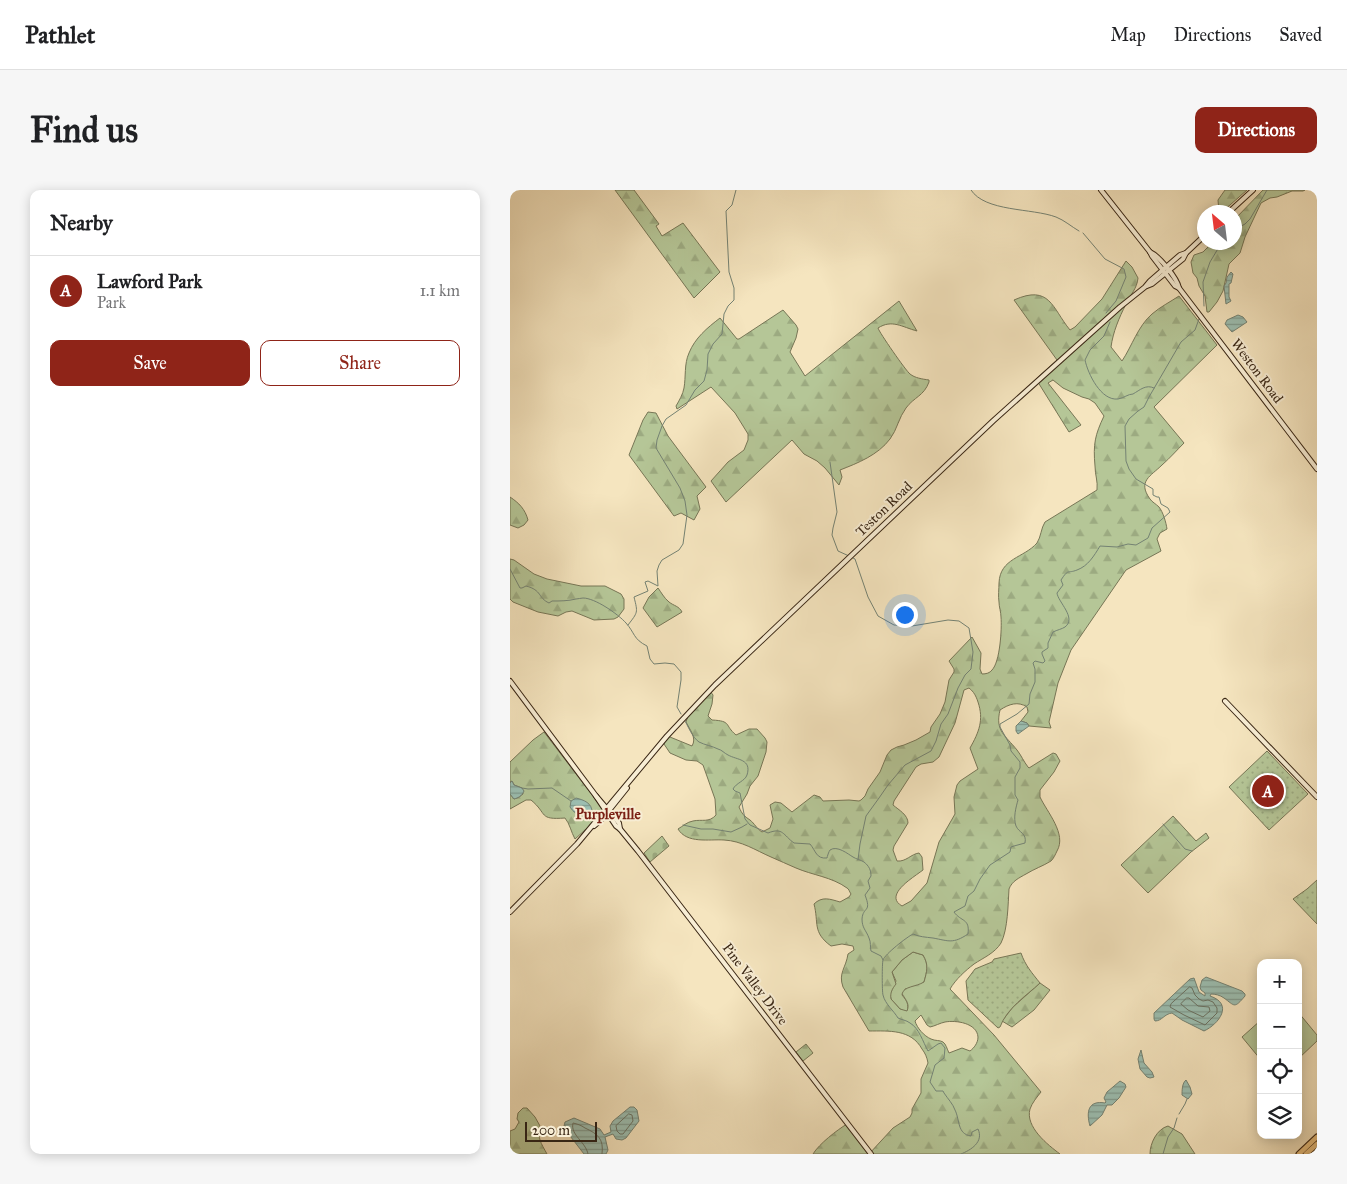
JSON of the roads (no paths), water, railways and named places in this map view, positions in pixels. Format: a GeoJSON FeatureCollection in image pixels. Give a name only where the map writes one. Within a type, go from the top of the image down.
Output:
{"type":"FeatureCollection","features":[{"type":"Feature","properties":{"kind":"main road"},"geometry":{"type":"LineString","coordinates":[[1299,1154],[1317,1137]]}},
{"type":"Feature","properties":{"kind":"main road"},"geometry":{"type":"LineString","coordinates":[[1306,1154],[1317,1144]]}},
{"type":"Feature","properties":{"kind":"street","name":"Weston Road"},"geometry":{"type":"LineString","coordinates":[[1101,190],[1150,252],[1155,254],[1166,271],[1178,283],[1179,288],[1317,469]]}},
{"type":"Feature","properties":{"kind":"street"},"geometry":{"type":"LineString","coordinates":[[1237,205],[1253,190]]}},
{"type":"Feature","properties":{"kind":"street","name":"Teston Road"},"geometry":{"type":"LineString","coordinates":[[510,912],[600,822],[667,736],[715,685],[945,466],[1120,307],[1183,258],[1197,243]]}},
{"type":"Feature","properties":{"kind":"street","name":"Pine Valley Drive"},"geometry":{"type":"LineString","coordinates":[[510,681],[607,811],[619,823],[620,829],[871,1154]]}},
{"type":"Feature","properties":{"kind":"street"},"geometry":{"type":"LineString","coordinates":[[1225,700],[1317,797]]}},
{"type":"Feature","properties":{"kind":"water"},"geometry":{"type":"Polygon","coordinates":[[[1231,272],[1233,274],[1229,284],[1229,297],[1231,301],[1226,304],[1224,286],[1231,272]]]}},
{"type":"Feature","properties":{"kind":"water"},"geometry":{"type":"Polygon","coordinates":[[[1238,315],[1247,322],[1232,332],[1225,324],[1227,320],[1238,315]]]}},
{"type":"Feature","properties":{"kind":"water"},"geometry":{"type":"Polygon","coordinates":[[[1021,721],[1029,726],[1018,734],[1016,726],[1021,721]]]}},
{"type":"Feature","properties":{"kind":"water"},"geometry":{"type":"Polygon","coordinates":[[[512,781],[514,785],[522,788],[524,791],[514,799],[510,794],[510,783],[512,781]]]}},
{"type":"Feature","properties":{"kind":"water"},"geometry":{"type":"Polygon","coordinates":[[[576,798],[589,804],[592,812],[580,815],[575,812],[570,807],[571,801],[576,798]]]}},
{"type":"Feature","properties":{"kind":"water"},"geometry":{"type":"Polygon","coordinates":[[[1206,977],[1242,991],[1245,996],[1239,1003],[1234,1005],[1221,996],[1211,994],[1210,996],[1221,1004],[1223,1009],[1215,1024],[1204,1031],[1172,1013],[1155,1021],[1154,1013],[1190,979],[1194,978],[1199,992],[1205,996],[1200,987],[1202,980],[1206,977]]]}},
{"type":"Feature","properties":{"kind":"water"},"geometry":{"type":"Polygon","coordinates":[[[1141,1050],[1144,1063],[1154,1077],[1147,1077],[1140,1069],[1138,1059],[1141,1050]]]}},
{"type":"Feature","properties":{"kind":"water"},"geometry":{"type":"Polygon","coordinates":[[[1186,1080],[1192,1094],[1188,1099],[1182,1095],[1183,1085],[1186,1080]]]}},
{"type":"Feature","properties":{"kind":"water"},"geometry":{"type":"Polygon","coordinates":[[[1120,1081],[1126,1087],[1119,1098],[1112,1105],[1107,1105],[1102,1115],[1090,1126],[1088,1116],[1092,1105],[1095,1103],[1105,1103],[1104,1098],[1107,1092],[1120,1081]]]}},
{"type":"Feature","properties":{"kind":"water"},"geometry":{"type":"Polygon","coordinates":[[[630,1107],[634,1107],[637,1110],[639,1121],[626,1138],[622,1140],[616,1139],[613,1134],[605,1137],[608,1150],[606,1154],[584,1154],[567,1132],[566,1126],[564,1126],[565,1122],[574,1118],[600,1129],[604,1135],[611,1132],[610,1126],[613,1121],[630,1107]]]}},
{"type":"Feature","properties":{"kind":"waterway"},"geometry":{"type":"LineString","coordinates":[[628,625],[636,612],[634,597],[648,591],[645,582],[648,581],[658,586],[657,571],[659,565],[662,560],[679,550],[683,544],[687,515],[685,501],[680,488],[656,448],[657,440],[666,419],[686,405],[695,390],[704,381],[708,354],[713,344],[722,334],[724,314],[734,300],[734,288],[729,272],[726,211],[732,205],[736,190]]}},
{"type":"Feature","properties":{"kind":"waterway"},"geometry":{"type":"LineString","coordinates":[[971,190],[987,202],[998,206],[1056,217],[1079,231]]}},
{"type":"Feature","properties":{"kind":"waterway"},"geometry":{"type":"LineString","coordinates":[[1242,226],[1250,219],[1267,190]]}},
{"type":"Feature","properties":{"kind":"waterway"},"geometry":{"type":"LineString","coordinates":[[1083,233],[1105,259],[1124,269],[1126,277],[1116,301],[1106,313]]}},
{"type":"Feature","properties":{"kind":"waterway"},"geometry":{"type":"LineString","coordinates":[[1204,306],[1203,282],[1210,262],[1217,250]]}},
{"type":"Feature","properties":{"kind":"waterway"},"geometry":{"type":"LineString","coordinates":[[961,1154],[976,1145],[979,1138],[978,1129],[972,1132],[971,1136],[966,1135],[961,1130],[952,1104],[943,1091],[936,1091],[930,1082],[935,1065],[944,1058],[945,1048],[941,1043],[928,1051],[916,1028],[898,1018],[888,1004],[883,993],[883,960],[901,942],[913,934],[951,941],[968,934],[968,925],[954,912],[965,906],[968,896],[974,891],[990,865],[1010,852],[1011,847],[1025,843],[1025,837],[1017,828],[1015,820],[1018,800],[1015,795],[1015,777],[1020,768],[1020,762],[1011,751],[1000,724],[1029,704],[1030,694],[1035,682],[1033,663],[1035,661],[1043,663],[1045,661],[1042,652],[1048,648],[1053,632],[1064,628],[1068,623],[1068,615],[1057,593],[1063,585],[1061,580],[1064,576],[1088,563],[1100,546],[1136,545],[1148,538],[1152,528],[1170,512],[1168,508],[1161,504],[1159,497],[1153,495],[1153,489],[1136,479],[1129,469],[1126,461],[1125,426],[1129,419],[1144,407],[1181,342],[1195,330],[1199,319]]}},
{"type":"Feature","properties":{"kind":"waterway"},"geometry":{"type":"LineString","coordinates":[[1110,322],[1104,336],[1090,350],[1085,360],[1096,386],[1106,396],[1118,399],[1146,387],[1154,388]]}},
{"type":"Feature","properties":{"kind":"waterway"},"geometry":{"type":"LineString","coordinates":[[830,462],[837,512],[832,535],[838,551],[849,556]]}},
{"type":"Feature","properties":{"kind":"waterway"},"geometry":{"type":"LineString","coordinates":[[853,558],[855,559],[868,597],[878,616],[894,625],[912,626],[948,620],[959,621],[969,628],[973,652],[971,669],[965,675],[958,688],[931,751],[905,765],[866,816],[858,860]]}},
{"type":"Feature","properties":{"kind":"waterway"},"geometry":{"type":"LineString","coordinates":[[510,569],[520,588],[526,586],[535,590],[549,603],[552,601],[588,599],[618,615],[637,638],[647,646],[650,659],[654,664],[674,664],[681,672],[677,707],[681,714]]}},
{"type":"Feature","properties":{"kind":"waterway"},"geometry":{"type":"LineString","coordinates":[[684,719],[699,742],[719,749],[746,763],[747,775],[733,789],[740,793],[745,819],[750,825],[768,833],[780,831],[794,843],[810,844],[817,854],[823,858],[827,858],[830,850],[836,849],[863,861],[867,865],[871,874],[868,881],[870,888],[865,895],[868,905],[862,922],[870,940],[871,951],[881,956],[883,960]]}},
{"type":"Feature","properties":{"kind":"waterway"},"geometry":{"type":"LineString","coordinates":[[522,788],[552,788],[571,801]]}},
{"type":"Feature","properties":{"kind":"waterway"},"geometry":{"type":"LineString","coordinates":[[683,825],[731,832],[747,824]]}},
{"type":"Feature","properties":{"kind":"waterway"},"geometry":{"type":"LineString","coordinates":[[1163,824],[1185,849],[1192,851]]}},
{"type":"Feature","properties":{"kind":"waterway"},"geometry":{"type":"LineString","coordinates":[[1179,1114],[1187,1099]]}},
{"type":"Feature","properties":{"kind":"waterway"},"geometry":{"type":"LineString","coordinates":[[1163,1154],[1168,1137],[1174,1128],[1177,1118]]}},
{"type":"Feature","properties":{"kind":"place","name":"Lawford Park"},"geometry":{"type":"Point","coordinates":[1268,791]}},
{"type":"Feature","properties":{"kind":"district","name":"Purpleville"},"geometry":{"type":"Point","coordinates":[608,814]}}]}
